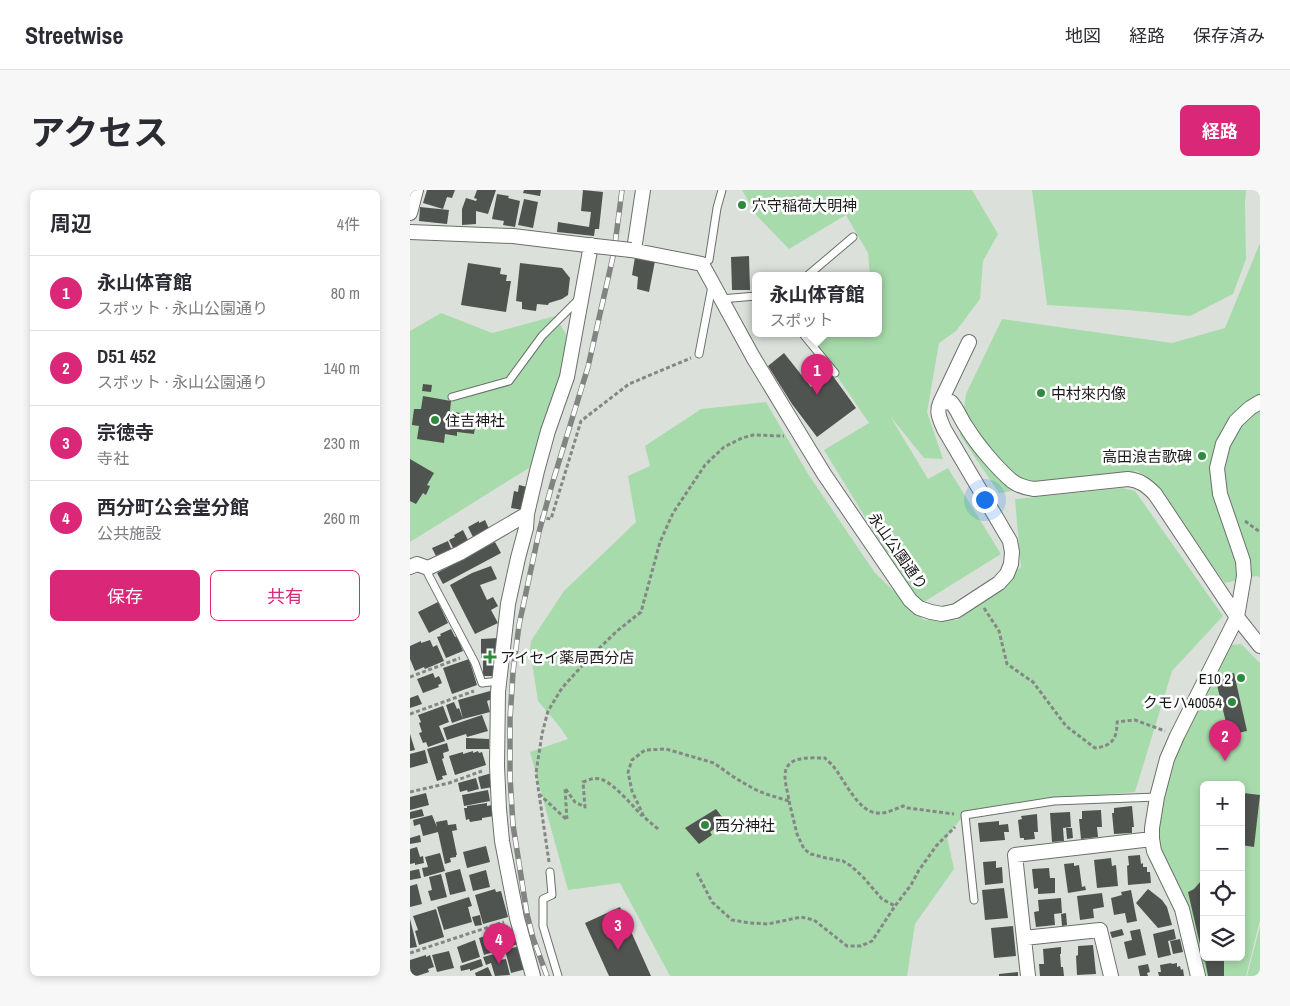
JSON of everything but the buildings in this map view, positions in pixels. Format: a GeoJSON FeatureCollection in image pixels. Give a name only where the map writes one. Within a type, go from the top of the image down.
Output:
{"type":"FeatureCollection","features":[{"type":"Feature","properties":{"kind":"street"},"geometry":{"type":"LineString","coordinates":[[410,214],[416,190]]}},
{"type":"Feature","properties":{"kind":"street"},"geometry":{"type":"LineString","coordinates":[[632,250],[643,190]]}},
{"type":"Feature","properties":{"kind":"street"},"geometry":{"type":"LineString","coordinates":[[410,232],[513,236],[632,250],[702,264]]}},
{"type":"Feature","properties":{"kind":"street"},"geometry":{"type":"LineString","coordinates":[[533,976],[517,918],[502,841],[497,766],[499,682],[508,604],[526,528],[527,514],[548,431],[567,377],[581,297],[593,245]]}},
{"type":"Feature","properties":{"kind":"street","name":"永山公園通り"},"geometry":{"type":"LineString","coordinates":[[702,264],[753,357],[824,474],[910,600],[919,608],[942,614],[956,611],[999,583],[1007,574],[1011,564],[1012,552],[1010,541],[944,429],[938,414],[940,403]]}},
{"type":"Feature","properties":{"kind":"street"},"geometry":{"type":"LineString","coordinates":[[940,403],[969,342]]}},
{"type":"Feature","properties":{"kind":"street"},"geometry":{"type":"LineString","coordinates":[[940,403],[951,402],[956,407],[966,428],[984,452],[1013,482],[1024,488],[1034,489],[1128,480],[1136,480],[1147,486],[1155,494],[1237,617],[1260,646]]}},
{"type":"Feature","properties":{"kind":"street"},"geometry":{"type":"LineString","coordinates":[[1198,976],[1182,909],[1154,851],[1152,828],[1167,759],[1237,617],[1244,576],[1243,561],[1220,494],[1216,468],[1223,444],[1236,422],[1250,408],[1260,402]]}},
{"type":"Feature","properties":{"kind":"street"},"geometry":{"type":"LineString","coordinates":[[410,567],[417,564],[428,568],[467,549],[527,514]]}},
{"type":"Feature","properties":{"kind":"street"},"geometry":{"type":"LineString","coordinates":[[1028,976],[1015,855],[1152,839]]}},
{"type":"Feature","properties":{"kind":"street"},"geometry":{"type":"LineString","coordinates":[[1024,938],[1100,930],[1112,976]]}},
{"type":"Feature","properties":{"kind":"lane"},"geometry":{"type":"LineString","coordinates":[[702,264],[709,260],[717,208],[722,190]]}},
{"type":"Feature","properties":{"kind":"lane"},"geometry":{"type":"LineString","coordinates":[[811,272],[853,237]]}},
{"type":"Feature","properties":{"kind":"lane"},"geometry":{"type":"LineString","coordinates":[[699,354],[713,284]]}},
{"type":"Feature","properties":{"kind":"lane"},"geometry":{"type":"LineString","coordinates":[[721,300],[752,296]]}},
{"type":"Feature","properties":{"kind":"lane"},"geometry":{"type":"LineString","coordinates":[[452,397],[509,382],[542,336],[581,297]]}},
{"type":"Feature","properties":{"kind":"lane"},"geometry":{"type":"LineString","coordinates":[[805,337],[835,373]]}},
{"type":"Feature","properties":{"kind":"lane"},"geometry":{"type":"LineString","coordinates":[[428,568],[428,574],[475,663],[482,683],[499,682]]}},
{"type":"Feature","properties":{"kind":"lane"},"geometry":{"type":"LineString","coordinates":[[974,900],[965,816],[1054,801],[1157,798]]}},
{"type":"Feature","properties":{"kind":"lane"},"geometry":{"type":"LineString","coordinates":[[550,872],[552,895],[543,899],[542,926],[558,976]]}},
{"type":"Feature","properties":{"kind":"path"},"geometry":{"type":"LineString","coordinates":[[550,519],[582,421],[629,384],[699,354]]}},
{"type":"Feature","properties":{"kind":"path"},"geometry":{"type":"LineString","coordinates":[[550,872],[536,773],[542,734],[548,711],[562,688],[590,657],[617,631],[641,612],[660,542],[673,513],[705,465],[724,447],[742,438],[753,435],[786,436],[796,428]]}},
{"type":"Feature","properties":{"kind":"path"},"geometry":{"type":"LineString","coordinates":[[977,597],[999,631],[1007,664],[1033,682],[1066,726],[1095,748],[1106,747],[1114,739],[1117,722],[1135,720],[1177,736]]}},
{"type":"Feature","properties":{"kind":"path"},"geometry":{"type":"LineString","coordinates":[[410,678],[470,654]]}},
{"type":"Feature","properties":{"kind":"path"},"geometry":{"type":"LineString","coordinates":[[410,714],[480,689],[482,683]]}},
{"type":"Feature","properties":{"kind":"path"},"geometry":{"type":"LineString","coordinates":[[644,817],[632,791],[628,772],[632,760],[645,750],[666,748],[714,763],[754,788],[766,794],[790,801]]}},
{"type":"Feature","properties":{"kind":"path"},"geometry":{"type":"LineString","coordinates":[[895,906],[882,899],[863,876],[851,866],[843,862],[811,854],[804,849],[797,834],[785,775],[789,764],[801,758],[825,758],[866,810],[876,814],[886,813],[904,806],[965,816]]}},
{"type":"Feature","properties":{"kind":"path"},"geometry":{"type":"LineString","coordinates":[[410,792],[449,783],[497,766]]}},
{"type":"Feature","properties":{"kind":"path"},"geometry":{"type":"LineString","coordinates":[[539,793],[567,820],[565,788],[575,802],[585,806],[583,782],[593,778],[602,780],[612,786],[658,829]]}},
{"type":"Feature","properties":{"kind":"path"},"geometry":{"type":"LineString","coordinates":[[697,873],[712,902],[732,920],[750,924],[768,924],[800,917],[814,920],[847,946],[861,946],[872,941],[937,845],[965,816]]}},
{"type":"Feature","properties":{"kind":"path"},"geometry":{"type":"LineString","coordinates":[[410,953],[517,918]]}},
{"type":"Feature","properties":{"kind":"green space"},"geometry":{"type":"Polygon","coordinates":[[[742,190],[972,190],[998,234],[983,261],[980,299],[956,331],[939,343],[927,412],[943,459],[924,458],[890,416],[928,479],[948,468],[1001,554],[919,605],[824,450],[869,423],[813,341],[818,337],[882,337],[882,272],[870,272],[868,253],[846,215],[789,249],[757,216],[742,190]]]}},
{"type":"Feature","properties":{"kind":"green space"},"geometry":{"type":"Polygon","coordinates":[[[1032,190],[1246,190],[1246,259],[1233,294],[1190,316],[1047,305],[1032,190]]]}},
{"type":"Feature","properties":{"kind":"green space"},"geometry":{"type":"Polygon","coordinates":[[[1260,243],[1260,577],[1256,576],[1225,583],[1138,471],[999,493],[960,435],[966,394],[1002,319],[1172,343],[1225,328],[1260,243]]]}},
{"type":"Feature","properties":{"kind":"green space"},"geometry":{"type":"Polygon","coordinates":[[[441,313],[492,333],[555,316],[575,349],[556,409],[529,468],[410,542],[410,331],[441,313]]]}},
{"type":"Feature","properties":{"kind":"green space"},"geometry":{"type":"Polygon","coordinates":[[[766,402],[808,474],[875,573],[924,620],[958,620],[1021,567],[1015,499],[1122,488],[1135,491],[1223,616],[1172,671],[1135,792],[1012,803],[965,813],[947,837],[954,869],[915,924],[907,976],[670,976],[620,883],[568,890],[530,752],[568,739],[538,701],[530,650],[531,641],[564,591],[636,522],[628,476],[650,466],[645,446],[701,409],[766,402]]]}},
{"type":"Feature","properties":{"kind":"green space"},"geometry":{"type":"Polygon","coordinates":[[[1241,644],[1260,663],[1260,920],[1246,976],[1204,976],[1160,846],[1158,833],[1161,809],[1176,757],[1187,729],[1232,645],[1241,644]]]}},
{"type":"Feature","properties":{"kind":"green space"},"geometry":{"type":"Polygon","coordinates":[[[1260,926],[1260,976],[1247,976],[1260,926]]]}},
{"type":"Feature","properties":{"kind":"railway"},"geometry":{"type":"LineString","coordinates":[[547,976],[533,938],[527,914],[513,825],[510,777],[510,719],[513,672],[519,625],[539,532],[588,367],[614,252],[622,190]]}},
{"type":"Feature","properties":{"kind":"place","name":"穴守稲荷大明神"},"geometry":{"type":"Point","coordinates":[742,205]}},
{"type":"Feature","properties":{"kind":"place","name":"中村來内像"},"geometry":{"type":"Point","coordinates":[1041,393]}},
{"type":"Feature","properties":{"kind":"place","name":"永山体育館"},"geometry":{"type":"Point","coordinates":[817,395]}},
{"type":"Feature","properties":{"kind":"place","name":"住吉神社"},"geometry":{"type":"Point","coordinates":[435,420]}},
{"type":"Feature","properties":{"kind":"place","name":"高田浪吉歌碑"},"geometry":{"type":"Point","coordinates":[1202,456]}},
{"type":"Feature","properties":{"kind":"place","name":"アイセイ薬局西分店"},"geometry":{"type":"Point","coordinates":[490,657]}},
{"type":"Feature","properties":{"kind":"place","name":"E10 2"},"geometry":{"type":"Point","coordinates":[1241,678]}},
{"type":"Feature","properties":{"kind":"place","name":"クモハ40054"},"geometry":{"type":"Point","coordinates":[1232,702]}},
{"type":"Feature","properties":{"kind":"place","name":"D51 452"},"geometry":{"type":"Point","coordinates":[1225,761]}},
{"type":"Feature","properties":{"kind":"place","name":"西分神社"},"geometry":{"type":"Point","coordinates":[705,825]}},
{"type":"Feature","properties":{"kind":"place","name":"宗徳寺"},"geometry":{"type":"Point","coordinates":[618,950]}},
{"type":"Feature","properties":{"kind":"place","name":"西分町公会堂分館"},"geometry":{"type":"Point","coordinates":[499,964]}}]}
